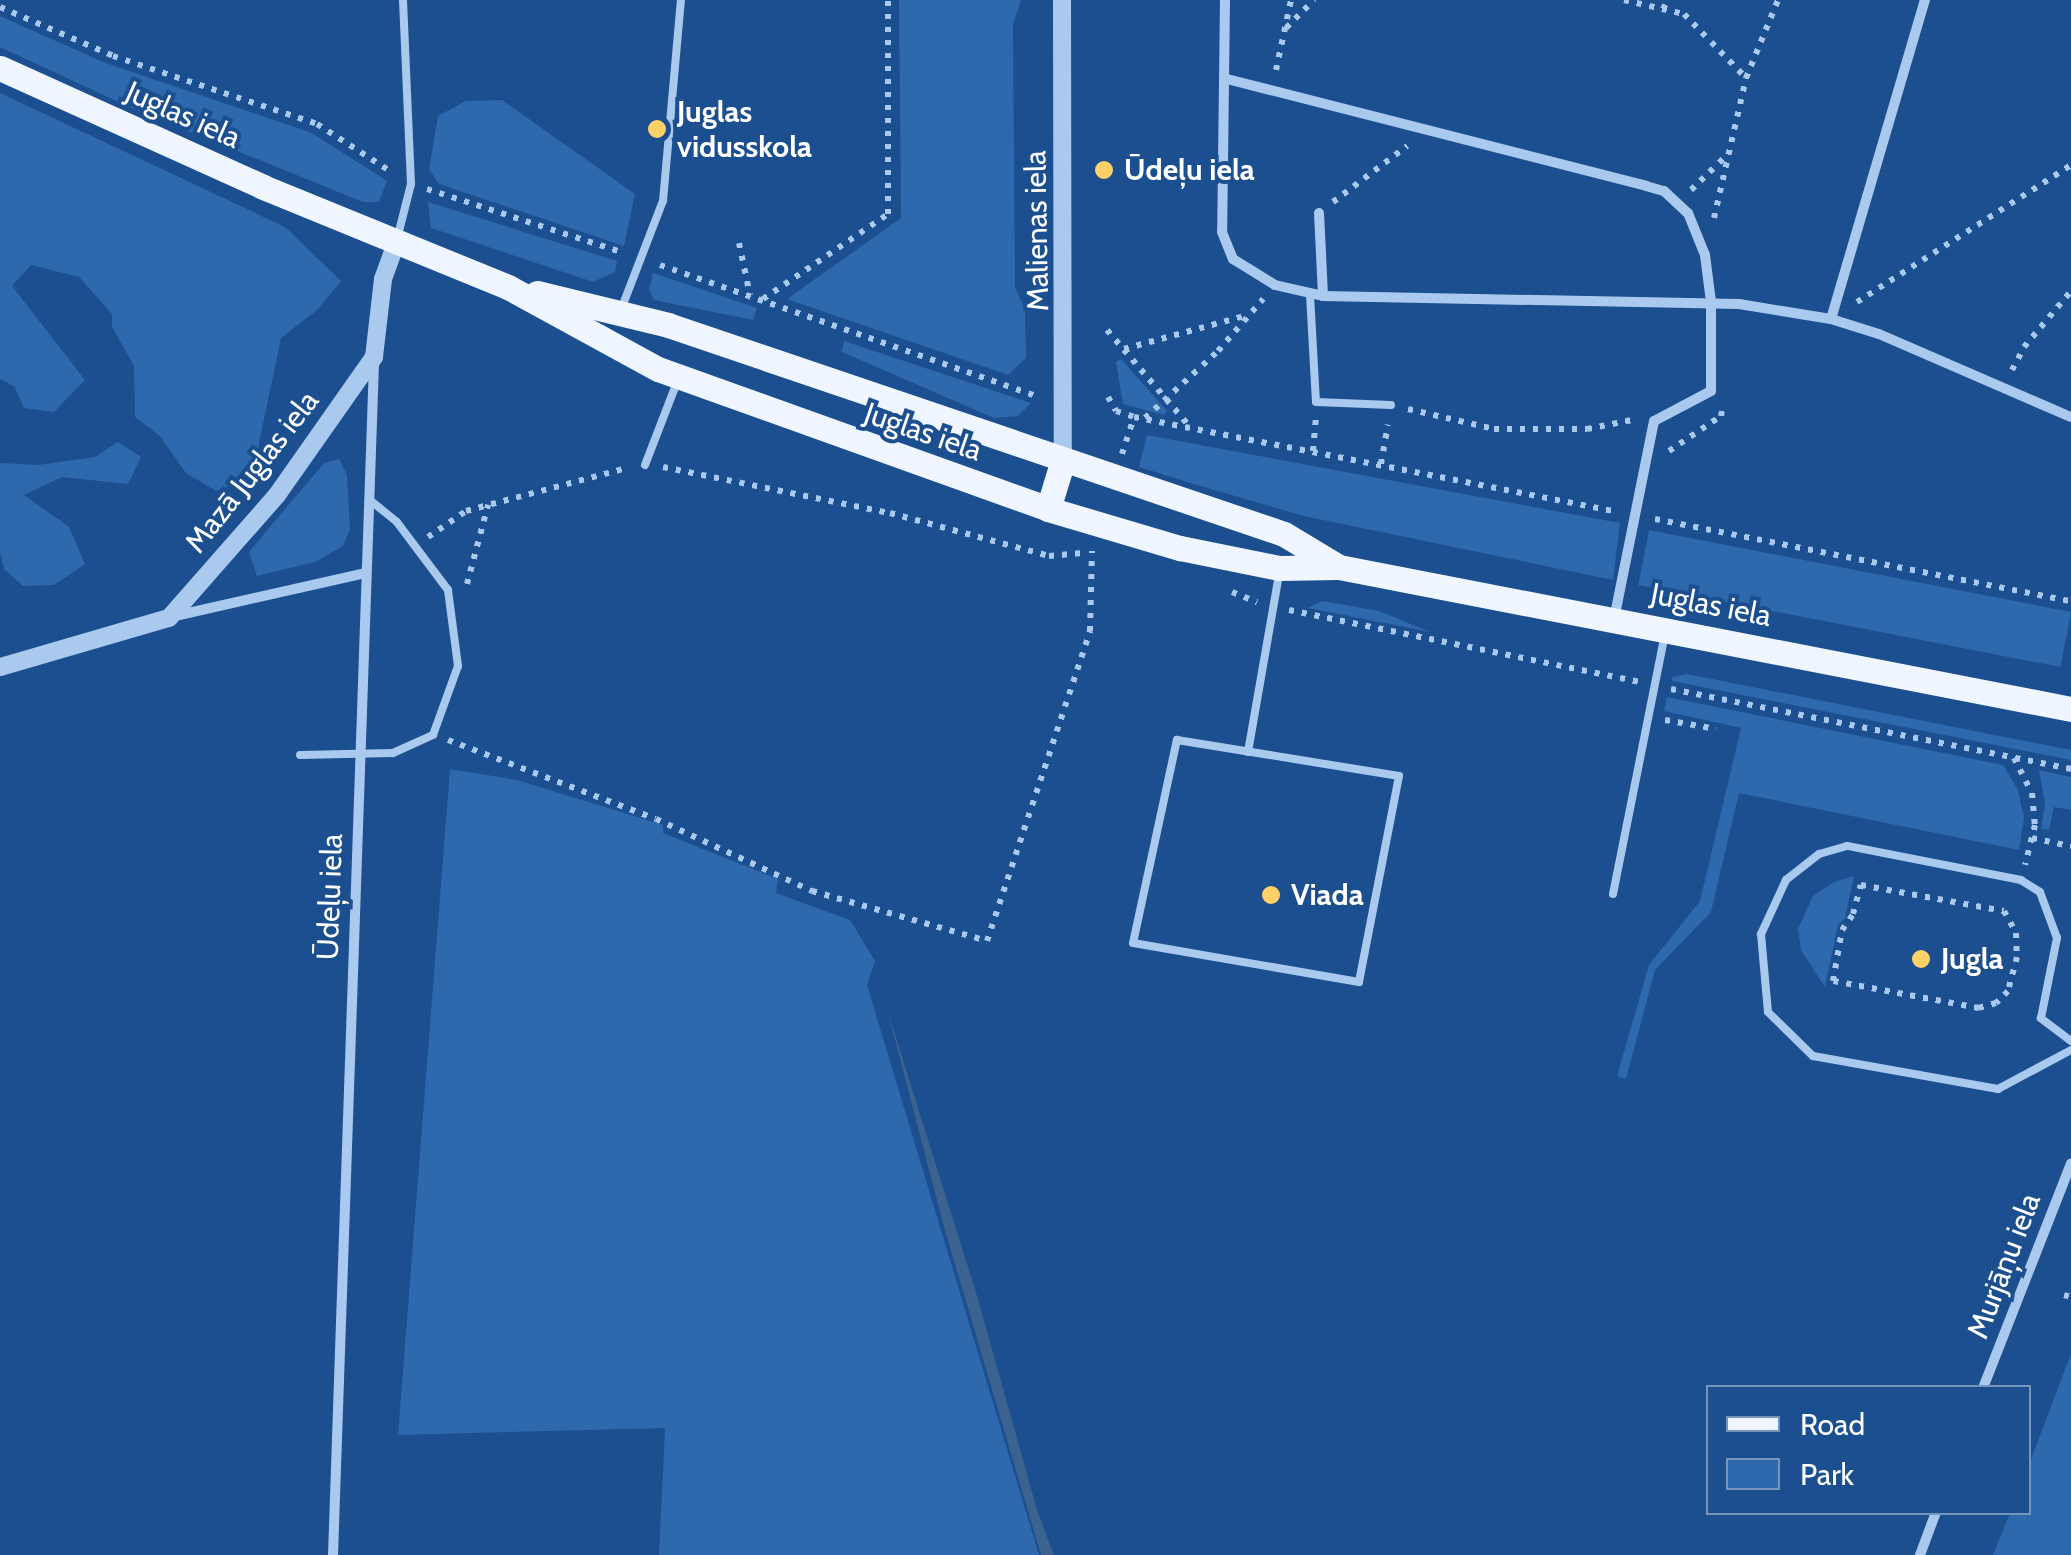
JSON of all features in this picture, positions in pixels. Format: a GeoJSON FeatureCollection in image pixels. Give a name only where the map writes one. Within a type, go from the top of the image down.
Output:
{"type":"FeatureCollection","features":[{"type":"Feature","properties":{"kind":"main road","name":"Juglas iela"},"geometry":{"type":"LineString","coordinates":[[0,68],[396,243],[508,287],[679,378],[1048,510],[1180,548],[1280,568],[1339,567],[2071,709]]}},
{"type":"Feature","properties":{"kind":"main road","name":"Juglas iela"},"geometry":{"type":"LineString","coordinates":[[508,287],[620,312],[1284,534],[1339,567]]}},
{"type":"Feature","properties":{"kind":"main road"},"geometry":{"type":"LineString","coordinates":[[1048,510],[1063,460]]}},
{"type":"Feature","properties":{"kind":"street","name":"Malienas iela"},"geometry":{"type":"LineString","coordinates":[[1062,0],[1063,460]]}},
{"type":"Feature","properties":{"kind":"street"},"geometry":{"type":"LineString","coordinates":[[1225,0],[1222,232],[1233,259],[1275,285],[1317,296],[1711,302],[1831,319],[1878,334],[2071,417]]}},
{"type":"Feature","properties":{"kind":"street"},"geometry":{"type":"LineString","coordinates":[[1831,319],[1925,0]]}},
{"type":"Feature","properties":{"kind":"street"},"geometry":{"type":"LineString","coordinates":[[1226,79],[1646,186],[1672,199],[1688,213],[1705,254],[1711,302],[1711,392],[1654,422],[1614,620]]}},
{"type":"Feature","properties":{"kind":"street"},"geometry":{"type":"LineString","coordinates":[[1317,296],[1319,213]]}},
{"type":"Feature","properties":{"kind":"street","name":"Ūdeļu iela"},"geometry":{"type":"LineString","coordinates":[[333,1555],[374,358],[383,279],[396,243]]}},
{"type":"Feature","properties":{"kind":"street","name":"Mazā Juglas iela"},"geometry":{"type":"LineString","coordinates":[[169,618],[277,495],[374,358]]}},
{"type":"Feature","properties":{"kind":"street"},"geometry":{"type":"LineString","coordinates":[[0,667],[169,618],[366,573]]}},
{"type":"Feature","properties":{"kind":"street","name":"Murjāņu iela"},"geometry":{"type":"LineString","coordinates":[[1984,1385],[2071,1164]]}},
{"type":"Feature","properties":{"kind":"street"},"geometry":{"type":"LineString","coordinates":[[1920,1555],[1935,1515]]}},
{"type":"Feature","properties":{"kind":"lane"},"geometry":{"type":"LineString","coordinates":[[396,243],[411,184],[404,0]]}},
{"type":"Feature","properties":{"kind":"lane"},"geometry":{"type":"LineString","coordinates":[[620,312],[663,201],[680,0]]}},
{"type":"Feature","properties":{"kind":"lane"},"geometry":{"type":"LineString","coordinates":[[1317,296],[1316,402],[1391,405]]}},
{"type":"Feature","properties":{"kind":"lane"},"geometry":{"type":"LineString","coordinates":[[645,466],[679,378]]}},
{"type":"Feature","properties":{"kind":"lane"},"geometry":{"type":"LineString","coordinates":[[300,755],[363,757],[393,753],[433,734],[458,666],[448,590],[398,522],[369,499]]}},
{"type":"Feature","properties":{"kind":"lane"},"geometry":{"type":"LineString","coordinates":[[1248,752],[1280,568]]}},
{"type":"Feature","properties":{"kind":"lane"},"geometry":{"type":"LineString","coordinates":[[1613,894],[1665,630]]}},
{"type":"Feature","properties":{"kind":"lane"},"geometry":{"type":"LineString","coordinates":[[1177,740],[1248,752],[1399,776],[1360,982],[1133,943],[1177,740]]}},
{"type":"Feature","properties":{"kind":"lane"},"geometry":{"type":"LineString","coordinates":[[2071,1041],[2041,1018],[2057,938],[2040,892],[2021,880],[1847,846],[1819,854],[1786,880],[1761,934],[1768,1012],[1813,1056],[1998,1089],[2071,1050]]}},
{"type":"Feature","properties":{"kind":"path"},"geometry":{"type":"LineString","coordinates":[[762,300],[888,214],[888,0]]}},
{"type":"Feature","properties":{"kind":"path"},"geometry":{"type":"LineString","coordinates":[[1271,90],[1291,0]]}},
{"type":"Feature","properties":{"kind":"path"},"geometry":{"type":"LineString","coordinates":[[1285,29],[1314,0]]}},
{"type":"Feature","properties":{"kind":"path"},"geometry":{"type":"LineString","coordinates":[[1624,0],[1684,14],[1746,78]]}},
{"type":"Feature","properties":{"kind":"path"},"geometry":{"type":"LineString","coordinates":[[1663,9],[1668,0]]}},
{"type":"Feature","properties":{"kind":"path"},"geometry":{"type":"LineString","coordinates":[[1705,254],[1746,78],[1778,0]]}},
{"type":"Feature","properties":{"kind":"path"},"geometry":{"type":"LineString","coordinates":[[0,7],[113,56],[317,124],[411,184],[1034,394]]}},
{"type":"Feature","properties":{"kind":"path"},"geometry":{"type":"LineString","coordinates":[[1319,213],[1428,130]]}},
{"type":"Feature","properties":{"kind":"path"},"geometry":{"type":"LineString","coordinates":[[1672,199],[1698,186],[1729,153]]}},
{"type":"Feature","properties":{"kind":"path"},"geometry":{"type":"LineString","coordinates":[[1831,319],[2071,165]]}},
{"type":"Feature","properties":{"kind":"path"},"geometry":{"type":"LineString","coordinates":[[739,243],[750,296]]}},
{"type":"Feature","properties":{"kind":"path"},"geometry":{"type":"LineString","coordinates":[[1144,418],[1218,351],[1275,285]]}},
{"type":"Feature","properties":{"kind":"path"},"geometry":{"type":"LineString","coordinates":[[2002,387],[2024,347],[2071,291]]}},
{"type":"Feature","properties":{"kind":"path"},"geometry":{"type":"LineString","coordinates":[[1124,349],[1249,315]]}},
{"type":"Feature","properties":{"kind":"path"},"geometry":{"type":"LineString","coordinates":[[1108,330],[1190,427]]}},
{"type":"Feature","properties":{"kind":"path"},"geometry":{"type":"LineString","coordinates":[[1108,397],[1116,410],[1134,417],[2071,601]]}},
{"type":"Feature","properties":{"kind":"path"},"geometry":{"type":"LineString","coordinates":[[1312,451],[1316,402]]}},
{"type":"Feature","properties":{"kind":"path"},"geometry":{"type":"LineString","coordinates":[[1381,464],[1391,405],[1494,428],[1588,430],[1630,420],[1654,422]]}},
{"type":"Feature","properties":{"kind":"path"},"geometry":{"type":"LineString","coordinates":[[1122,455],[1134,417]]}},
{"type":"Feature","properties":{"kind":"path"},"geometry":{"type":"LineString","coordinates":[[414,546],[466,511],[645,466],[890,513],[1049,556],[1092,552],[1108,557]]}},
{"type":"Feature","properties":{"kind":"path"},"geometry":{"type":"LineString","coordinates":[[466,590],[488,504]]}},
{"type":"Feature","properties":{"kind":"path"},"geometry":{"type":"LineString","coordinates":[[433,734],[656,818],[812,891],[987,941],[1090,630],[1092,552]]}},
{"type":"Feature","properties":{"kind":"path"},"geometry":{"type":"LineString","coordinates":[[1226,590],[1274,606],[2071,770]]}},
{"type":"Feature","properties":{"kind":"path"},"geometry":{"type":"LineString","coordinates":[[1649,717],[1716,729]]}},
{"type":"Feature","properties":{"kind":"path"},"geometry":{"type":"LineString","coordinates":[[2014,758],[2032,793],[2029,852]]}},
{"type":"Feature","properties":{"kind":"path"},"geometry":{"type":"LineString","coordinates":[[2032,838],[2071,846]]}},
{"type":"Feature","properties":{"kind":"path"},"geometry":{"type":"LineString","coordinates":[[1861,885],[2004,911],[2016,933],[2016,957],[2008,991],[1996,1003],[1978,1008],[1832,981],[1842,930],[1853,914],[1861,885]]}},
{"type":"Feature","properties":{"kind":"green space"},"geometry":{"type":"Polygon","coordinates":[[[899,0],[1021,0],[1013,24],[1015,288],[1025,309],[1026,358],[1008,375],[787,299],[901,218],[899,0]]]}},
{"type":"Feature","properties":{"kind":"green space"},"geometry":{"type":"Polygon","coordinates":[[[0,16],[103,62],[312,133],[387,181],[379,202],[363,202],[136,110],[0,47],[0,16]]]}},
{"type":"Feature","properties":{"kind":"green space"},"geometry":{"type":"Polygon","coordinates":[[[0,93],[285,227],[341,281],[317,310],[281,338],[252,477],[216,491],[186,473],[160,436],[135,417],[134,366],[112,327],[112,314],[79,277],[31,265],[12,286],[85,380],[54,412],[24,408],[14,386],[0,379],[0,93]]]}},
{"type":"Feature","properties":{"kind":"green space"},"geometry":{"type":"Polygon","coordinates":[[[502,100],[635,194],[624,246],[439,184],[429,169],[438,116],[466,101],[502,100]]]}},
{"type":"Feature","properties":{"kind":"green space"},"geometry":{"type":"Polygon","coordinates":[[[428,202],[617,261],[615,272],[593,282],[431,228],[428,202]]]}},
{"type":"Feature","properties":{"kind":"green space"},"geometry":{"type":"Polygon","coordinates":[[[653,273],[757,308],[753,320],[654,300],[649,290],[653,273]]]}},
{"type":"Feature","properties":{"kind":"green space"},"geometry":{"type":"Polygon","coordinates":[[[844,341],[1031,403],[1018,416],[994,418],[842,352],[844,341]]]}},
{"type":"Feature","properties":{"kind":"green space"},"geometry":{"type":"Polygon","coordinates":[[[1121,359],[1167,411],[1164,415],[1123,404],[1116,362],[1121,359]]]}},
{"type":"Feature","properties":{"kind":"green space"},"geometry":{"type":"Polygon","coordinates":[[[1147,435],[1620,523],[1613,580],[1304,516],[1139,467],[1147,435]]]}},
{"type":"Feature","properties":{"kind":"green space"},"geometry":{"type":"Polygon","coordinates":[[[118,442],[141,457],[128,484],[62,477],[24,495],[69,527],[85,564],[54,585],[23,586],[4,569],[0,552],[0,463],[38,465],[95,457],[118,442]]]}},
{"type":"Feature","properties":{"kind":"green space"},"geometry":{"type":"Polygon","coordinates":[[[339,459],[347,475],[350,529],[343,546],[315,562],[257,576],[249,552],[324,463],[339,459]]]}},
{"type":"Feature","properties":{"kind":"green space"},"geometry":{"type":"Polygon","coordinates":[[[1649,530],[2071,612],[2060,667],[1638,585],[1649,530]]]}},
{"type":"Feature","properties":{"kind":"green space"},"geometry":{"type":"Polygon","coordinates":[[[1322,601],[1379,611],[1430,632],[1308,608],[1322,601]]]}},
{"type":"Feature","properties":{"kind":"green space"},"geometry":{"type":"Polygon","coordinates":[[[1687,674],[2071,750],[2071,760],[1672,681],[1672,677],[1687,674]]]}},
{"type":"Feature","properties":{"kind":"green space"},"geometry":{"type":"Polygon","coordinates":[[[1667,697],[2003,765],[2018,790],[2024,818],[2019,850],[1739,793],[1711,912],[1655,970],[1626,1079],[1617,1076],[1649,965],[1700,901],[1741,728],[1664,711],[1667,697]]]}},
{"type":"Feature","properties":{"kind":"green space"},"geometry":{"type":"Polygon","coordinates":[[[450,769],[517,780],[663,825],[663,833],[778,879],[776,893],[850,920],[875,961],[867,985],[1039,1555],[659,1555],[665,1428],[398,1435],[450,769]]]}},
{"type":"Feature","properties":{"kind":"green space"},"geometry":{"type":"Polygon","coordinates":[[[2039,770],[2071,777],[2071,810],[2054,807],[2049,830],[2041,829],[2045,803],[2039,770]]]}},
{"type":"Feature","properties":{"kind":"green space"},"geometry":{"type":"Polygon","coordinates":[[[1854,876],[1845,918],[1838,925],[1825,987],[1801,950],[1798,929],[1813,896],[1834,882],[1854,876]]]}},
{"type":"Feature","properties":{"kind":"green space"},"geometry":{"type":"Polygon","coordinates":[[[2071,1354],[2071,1555],[1993,1555],[2009,1515],[2031,1515],[2031,1459],[2071,1354]]]}},
{"type":"Feature","properties":{"kind":"shaded area"},"geometry":{"type":"Polygon","coordinates":[[[887,1009],[978,1299],[1037,1510],[1054,1555],[1041,1555],[944,1227],[887,1009]]]}},
{"type":"Feature","properties":{"kind":"place","name":"Juglas vidusskola"},"geometry":{"type":"Point","coordinates":[657,129]}},
{"type":"Feature","properties":{"kind":"place","name":"Ūdeļu iela"},"geometry":{"type":"Point","coordinates":[1104,170]}},
{"type":"Feature","properties":{"kind":"place","name":"Viada"},"geometry":{"type":"Point","coordinates":[1271,895]}},
{"type":"Feature","properties":{"kind":"place","name":"Jugla"},"geometry":{"type":"Point","coordinates":[1921,959]}}]}
